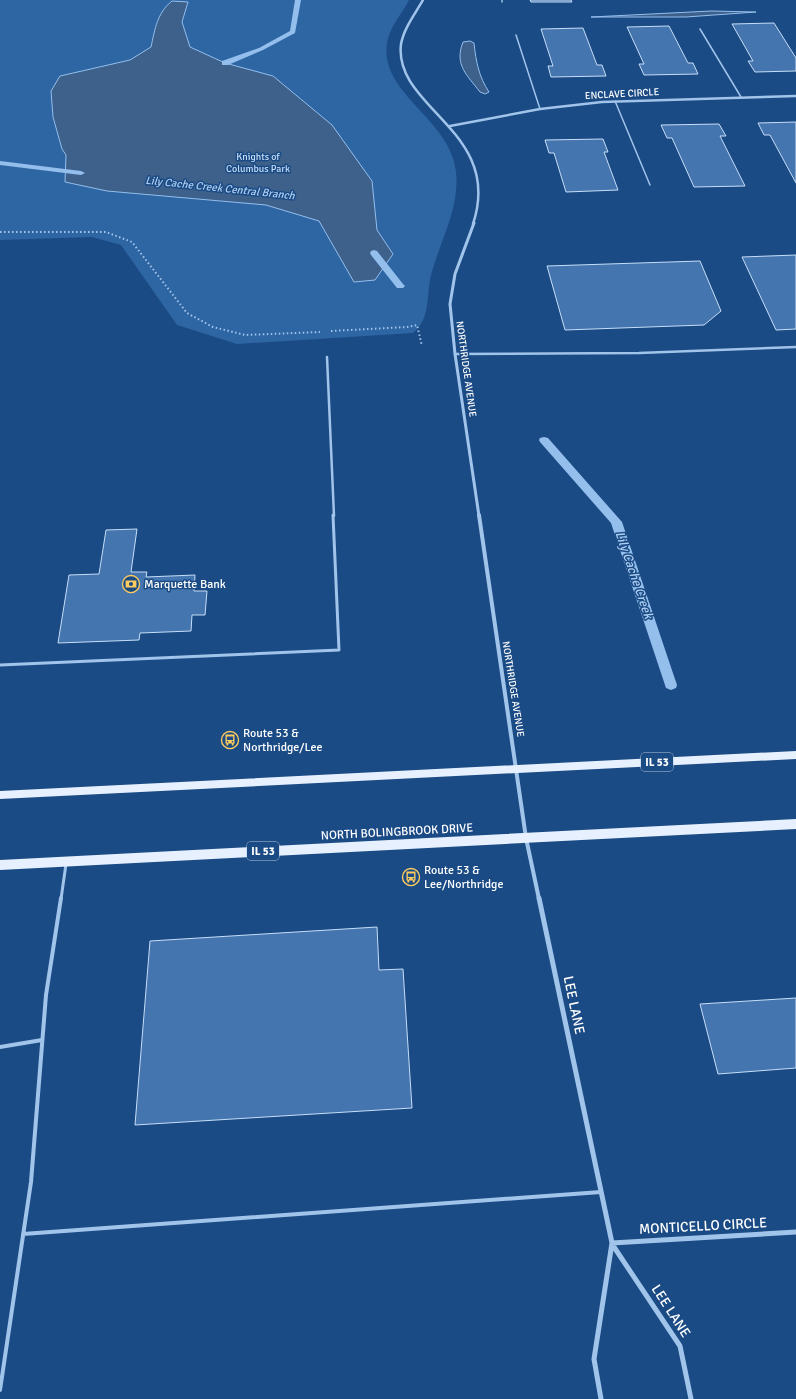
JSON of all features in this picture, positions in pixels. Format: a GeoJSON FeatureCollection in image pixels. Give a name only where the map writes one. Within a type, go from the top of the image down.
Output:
{"type":"FeatureCollection","features":[{"type":"Feature","properties":{"kind":"main road","name":"IL 53"},"geometry":{"type":"LineString","coordinates":[[0,795],[796,755]]}},
{"type":"Feature","properties":{"kind":"main road","name":"NORTH BOLINGBROOK DRIVE"},"geometry":{"type":"LineString","coordinates":[[0,865],[796,824]]}},
{"type":"Feature","properties":{"kind":"street","name":"NORTHRIDGE AVENUE"},"geometry":{"type":"LineString","coordinates":[[423,0],[403,36],[401,56],[404,68],[410,80],[450,126],[465,146],[473,162],[478,181],[478,198],[475,219],[452,288],[450,310],[455,354],[517,770]]}},
{"type":"Feature","properties":{"kind":"street","name":"ENCLAVE CIRCLE"},"geometry":{"type":"LineString","coordinates":[[450,126],[574,104],[615,101],[796,96]]}},
{"type":"Feature","properties":{"kind":"street","name":"LEE LANE"},"geometry":{"type":"LineString","coordinates":[[517,770],[526,838],[612,1243],[594,1359],[601,1399]]}},
{"type":"Feature","properties":{"kind":"street","name":"MONTICELLO CIRCLE"},"geometry":{"type":"LineString","coordinates":[[612,1243],[796,1232]]}},
{"type":"Feature","properties":{"kind":"street","name":"LEE LANE"},"geometry":{"type":"LineString","coordinates":[[612,1243],[680,1346],[691,1399]]}},
{"type":"Feature","properties":{"kind":"lane"},"geometry":{"type":"LineString","coordinates":[[700,29],[741,97]]}},
{"type":"Feature","properties":{"kind":"lane"},"geometry":{"type":"LineString","coordinates":[[516,35],[540,109]]}},
{"type":"Feature","properties":{"kind":"lane"},"geometry":{"type":"LineString","coordinates":[[615,101],[650,185]]}},
{"type":"Feature","properties":{"kind":"lane"},"geometry":{"type":"LineString","coordinates":[[455,354],[639,353],[796,347]]}},
{"type":"Feature","properties":{"kind":"lane"},"geometry":{"type":"LineString","coordinates":[[0,664],[339,650],[327,357]]}},
{"type":"Feature","properties":{"kind":"lane"},"geometry":{"type":"LineString","coordinates":[[0,1390],[31,1182],[46,995],[67,861]]}},
{"type":"Feature","properties":{"kind":"lane"},"geometry":{"type":"LineString","coordinates":[[0,1047],[42,1040]]}},
{"type":"Feature","properties":{"kind":"lane"},"geometry":{"type":"LineString","coordinates":[[23,1234],[602,1192]]}},
{"type":"Feature","properties":{"kind":"path"},"geometry":{"type":"LineString","coordinates":[[0,232],[106,232],[132,242],[187,313],[213,327],[245,335],[320,332]]}},
{"type":"Feature","properties":{"kind":"path"},"geometry":{"type":"LineString","coordinates":[[328,332],[408,327],[417,324],[422,346]]}},
{"type":"Feature","properties":{"kind":"green space","name":"Knights of Columbus Park"},"geometry":{"type":"Polygon","coordinates":[[[0,0],[409,0],[393,26],[389,37],[387,43],[387,61],[394,77],[404,92],[442,137],[451,153],[456,172],[455,198],[452,211],[431,275],[427,307],[423,321],[419,327],[413,333],[237,344],[177,325],[121,245],[92,237],[0,240],[0,0]]]}},
{"type":"Feature","properties":{"kind":"water"},"geometry":{"type":"Polygon","coordinates":[[[172,1],[188,2],[182,22],[190,47],[225,63],[273,76],[332,125],[372,181],[377,230],[393,254],[375,280],[354,282],[319,221],[266,205],[107,191],[65,182],[66,155],[62,149],[53,117],[51,91],[60,76],[130,60],[151,47],[155,28],[160,16],[172,1]]]}},
{"type":"Feature","properties":{"kind":"water"},"geometry":{"type":"Polygon","coordinates":[[[711,11],[756,12],[686,17],[591,17],[711,11]]]}},
{"type":"Feature","properties":{"kind":"water"},"geometry":{"type":"Polygon","coordinates":[[[470,41],[474,43],[478,69],[489,92],[485,94],[480,92],[463,69],[461,63],[460,57],[463,42],[470,41]]]}},
{"type":"Feature","properties":{"kind":"building"},"geometry":{"type":"Polygon","coordinates":[[[530,0],[571,0],[572,2],[531,2],[530,0]]]}},
{"type":"Feature","properties":{"kind":"building"},"geometry":{"type":"Polygon","coordinates":[[[774,23],[796,58],[796,71],[755,72],[748,61],[753,61],[732,24],[774,23]]]}},
{"type":"Feature","properties":{"kind":"building"},"geometry":{"type":"Polygon","coordinates":[[[669,26],[688,63],[693,63],[698,74],[644,75],[639,64],[644,64],[627,27],[669,26]]]}},
{"type":"Feature","properties":{"kind":"building"},"geometry":{"type":"Polygon","coordinates":[[[583,28],[597,65],[602,65],[606,76],[551,77],[548,66],[553,66],[541,29],[583,28]]]}},
{"type":"Feature","properties":{"kind":"building"},"geometry":{"type":"Polygon","coordinates":[[[796,122],[796,183],[770,135],[764,135],[758,123],[796,122]]]}},
{"type":"Feature","properties":{"kind":"building"},"geometry":{"type":"Polygon","coordinates":[[[719,124],[726,136],[720,136],[745,186],[694,187],[672,138],[667,138],[661,125],[719,124]]]}},
{"type":"Feature","properties":{"kind":"building"},"geometry":{"type":"Polygon","coordinates":[[[603,139],[608,152],[604,152],[618,190],[566,192],[554,153],[549,153],[545,140],[603,139]]]}},
{"type":"Feature","properties":{"kind":"building"},"geometry":{"type":"Polygon","coordinates":[[[796,255],[796,329],[776,330],[742,257],[796,255]]]}},
{"type":"Feature","properties":{"kind":"building"},"geometry":{"type":"Polygon","coordinates":[[[700,261],[721,311],[704,325],[565,330],[547,266],[700,261]]]}},
{"type":"Feature","properties":{"kind":"building","name":"Marquette Bank"},"geometry":{"type":"Polygon","coordinates":[[[137,529],[131,572],[147,572],[146,577],[195,575],[194,591],[207,591],[205,615],[192,615],[191,631],[140,633],[139,640],[58,643],[69,575],[99,574],[106,530],[137,529]]]}},
{"type":"Feature","properties":{"kind":"building"},"geometry":{"type":"Polygon","coordinates":[[[377,927],[379,970],[403,969],[412,1108],[135,1125],[150,941],[377,927]]]}},
{"type":"Feature","properties":{"kind":"building"},"geometry":{"type":"Polygon","coordinates":[[[796,998],[796,1068],[718,1074],[700,1004],[796,998]]]}},
{"type":"Feature","properties":{"kind":"waterway"},"geometry":{"type":"LineString","coordinates":[[225,63],[261,49],[293,32],[298,0]]}},
{"type":"Feature","properties":{"kind":"waterway","name":"Lily Cache Creek Central Branch"},"geometry":{"type":"LineString","coordinates":[[0,163],[81,173]]}},
{"type":"Feature","properties":{"kind":"waterway","name":"Lily Cache Creek Central Branch"},"geometry":{"type":"LineString","coordinates":[[374,253],[400,286]]}},
{"type":"Feature","properties":{"kind":"waterway","name":"Lily Cache Creek"},"geometry":{"type":"LineString","coordinates":[[544,440],[616,522],[671,685]]}},
{"type":"Feature","properties":{"kind":"place","name":"Marquette Bank"},"geometry":{"type":"Point","coordinates":[131,584]}},
{"type":"Feature","properties":{"kind":"place","name":"Route 53 & Northridge/Lee"},"geometry":{"type":"Point","coordinates":[230,740]}},
{"type":"Feature","properties":{"kind":"place","name":"Route 53 & Lee/Northridge"},"geometry":{"type":"Point","coordinates":[411,877]}}]}
